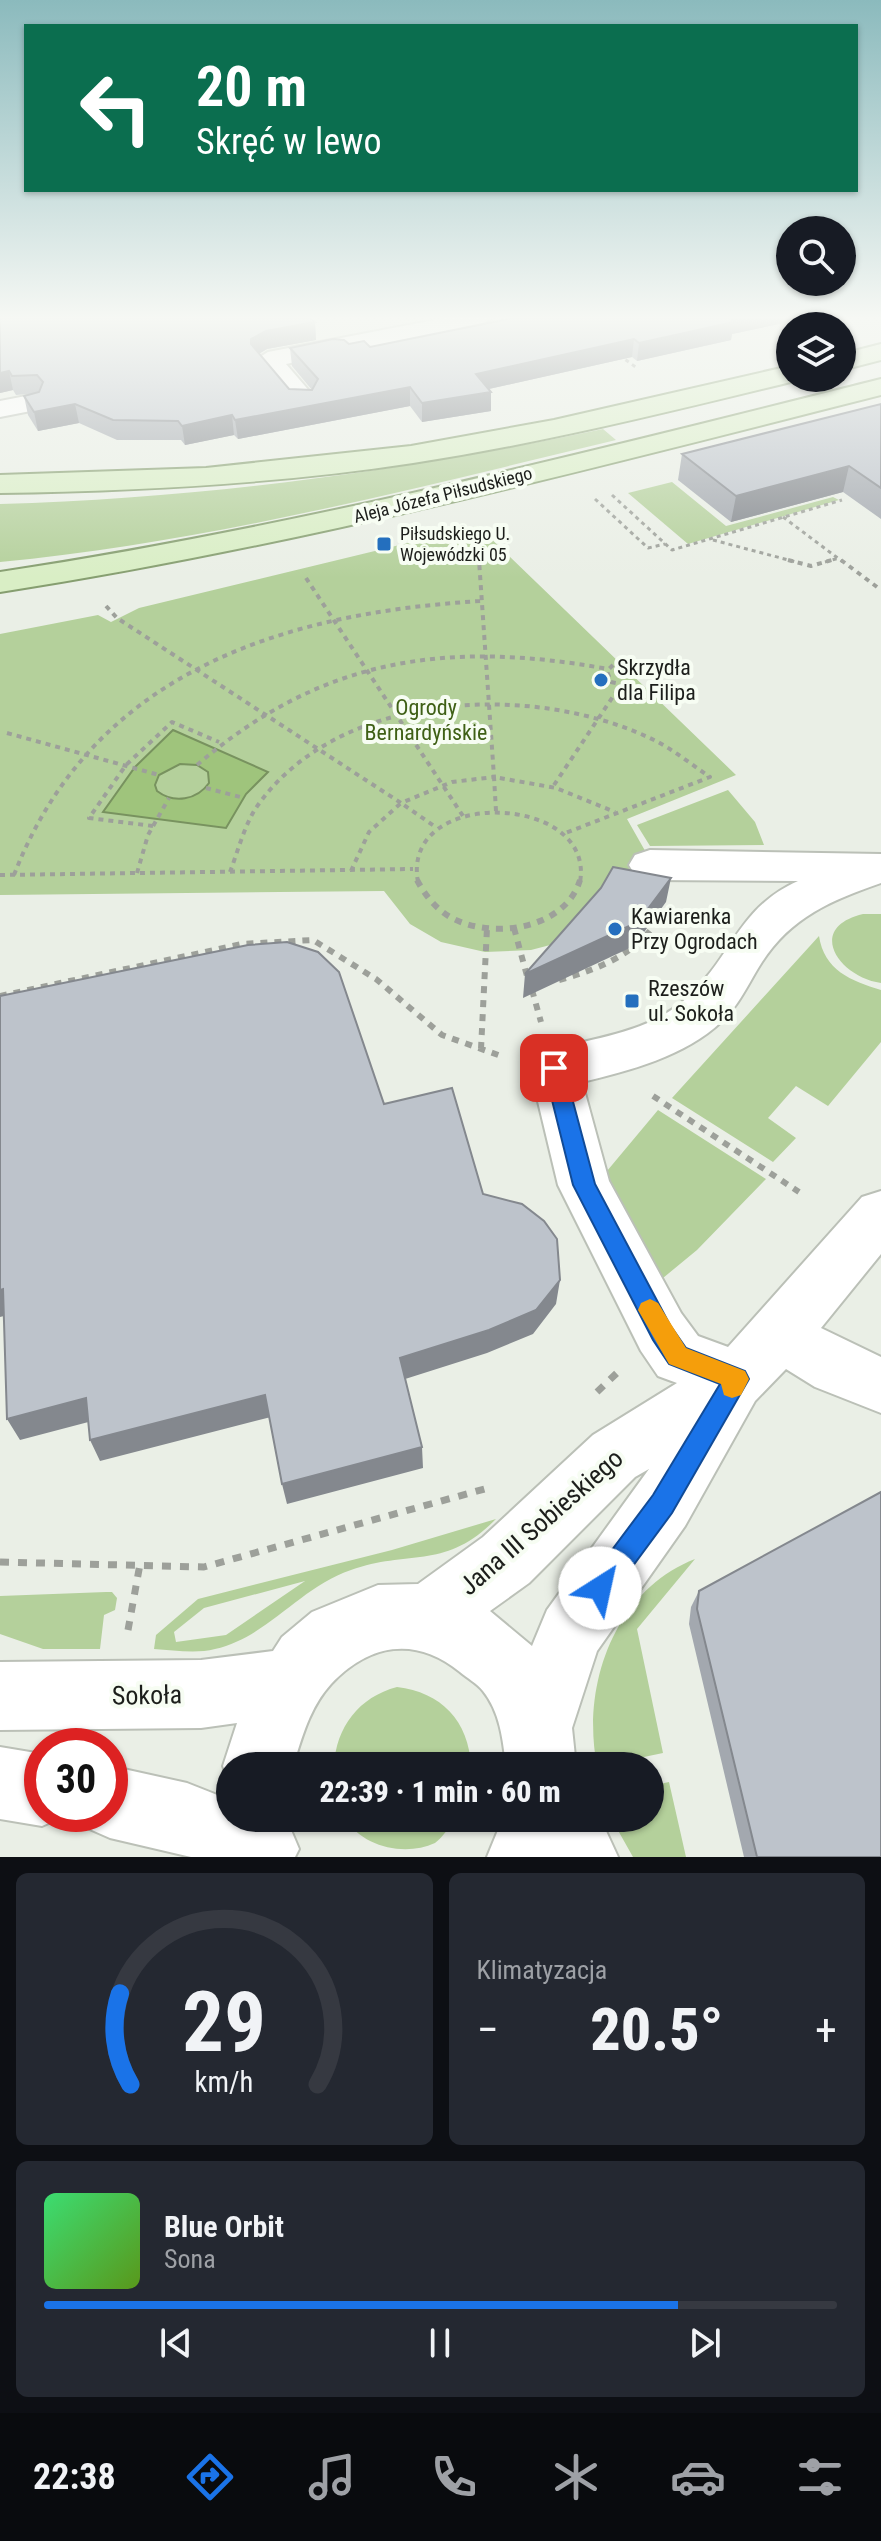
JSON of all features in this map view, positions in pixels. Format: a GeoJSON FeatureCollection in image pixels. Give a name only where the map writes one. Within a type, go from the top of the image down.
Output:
{"type":"FeatureCollection","features":[{"type":"Feature","properties":{"kind":"main road","name":"Aleja Józefa Piłsudskiego"},"geometry":{"type":"LineString","coordinates":[[0,484],[255,473],[412,455],[542,432],[659,405]]}},
{"type":"Feature","properties":{"kind":"main road","name":"Aleja Józefa Piłsudskiego"},"geometry":{"type":"LineString","coordinates":[[0,582],[129,563],[286,532],[809,405]]}},
{"type":"Feature","properties":{"kind":"street"},"geometry":{"type":"LineString","coordinates":[[0,409],[22,405]]}},
{"type":"Feature","properties":{"kind":"street"},"geometry":{"type":"LineString","coordinates":[[650,865],[879,868]]}},
{"type":"Feature","properties":{"kind":"street"},"geometry":{"type":"LineString","coordinates":[[737,1379],[678,1356],[661,1332],[584,1185],[577,1065],[674,1031],[716,998],[764,928],[787,906],[879,868]]}},
{"type":"Feature","properties":{"kind":"street","name":"Jana III Sobieskiego"},"geometry":{"type":"LineString","coordinates":[[428,1617],[506,1560],[614,1456],[737,1379],[780,1335],[881,1214]]}},
{"type":"Feature","properties":{"kind":"street"},"geometry":{"type":"LineString","coordinates":[[780,1335],[835,1367],[881,1385]]}},
{"type":"Feature","properties":{"kind":"street","name":"Jana III Sobieskiego"},"geometry":{"type":"LineString","coordinates":[[539,1747],[570,1633],[663,1504],[737,1379]]}},
{"type":"Feature","properties":{"kind":"street"},"geometry":{"type":"LineString","coordinates":[[262,1752],[277,1705],[306,1661],[336,1636],[378,1618],[428,1617],[454,1625],[507,1667],[539,1747]]}},
{"type":"Feature","properties":{"kind":"street","name":"Sokoła"},"geometry":{"type":"LineString","coordinates":[[0,1696],[201,1694],[293,1682]]}},
{"type":"Feature","properties":{"kind":"street"},"geometry":{"type":"LineString","coordinates":[[0,1783],[24,1787]]}},
{"type":"Feature","properties":{"kind":"street"},"geometry":{"type":"LineString","coordinates":[[128,1806],[187,1819],[262,1845]]}},
{"type":"Feature","properties":{"kind":"street"},"geometry":{"type":"LineString","coordinates":[[524,1857],[534,1832]]}},
{"type":"Feature","properties":{"kind":"street"},"geometry":{"type":"LineString","coordinates":[[568,1832],[581,1857]]}},
{"type":"Feature","properties":{"kind":"path"},"geometry":{"type":"LineString","coordinates":[[585,491],[648,548],[665,544]]}},
{"type":"Feature","properties":{"kind":"path"},"geometry":{"type":"LineString","coordinates":[[618,500],[672,550],[842,500]]}},
{"type":"Feature","properties":{"kind":"path"},"geometry":{"type":"LineString","coordinates":[[783,517],[881,590]]}},
{"type":"Feature","properties":{"kind":"path"},"geometry":{"type":"LineString","coordinates":[[710,539],[811,566],[839,558]]}},
{"type":"Feature","properties":{"kind":"path"},"geometry":{"type":"LineString","coordinates":[[475,541],[496,811]]}},
{"type":"Feature","properties":{"kind":"path"},"geometry":{"type":"LineString","coordinates":[[306,578],[463,816]]}},
{"type":"Feature","properties":{"kind":"path"},"geometry":{"type":"LineString","coordinates":[[14,875],[40,814],[86,754],[138,706],[197,669],[259,641],[332,618],[411,605],[481,601]]}},
{"type":"Feature","properties":{"kind":"path"},"geometry":{"type":"LineString","coordinates":[[103,602],[117,618],[438,828]]}},
{"type":"Feature","properties":{"kind":"path"},"geometry":{"type":"LineString","coordinates":[[197,765],[220,743],[262,712],[311,689],[407,661],[485,655],[547,658],[608,669],[613,665]]}},
{"type":"Feature","properties":{"kind":"path"},"geometry":{"type":"LineString","coordinates":[[608,669],[608,679],[620,686],[636,687]]}},
{"type":"Feature","properties":{"kind":"path"},"geometry":{"type":"LineString","coordinates":[[554,785],[620,686]]}},
{"type":"Feature","properties":{"kind":"path"},"geometry":{"type":"LineString","coordinates":[[230,872],[240,837],[262,801],[292,766],[357,729],[397,716],[489,703],[543,706],[598,719],[661,743],[710,777],[563,834]]}},
{"type":"Feature","properties":{"kind":"path"},"geometry":{"type":"LineString","coordinates":[[153,826],[89,818],[126,765],[172,722],[220,743]]}},
{"type":"Feature","properties":{"kind":"path"},"geometry":{"type":"LineString","coordinates":[[7,733],[159,775]]}},
{"type":"Feature","properties":{"kind":"path"},"geometry":{"type":"LineString","coordinates":[[351,871],[356,852],[377,820],[401,803],[442,785],[494,777],[554,785],[585,796],[615,813]]}},
{"type":"Feature","properties":{"kind":"path"},"geometry":{"type":"LineString","coordinates":[[206,788],[244,798]]}},
{"type":"Feature","properties":{"kind":"path"},"geometry":{"type":"LineString","coordinates":[[137,873],[153,826],[169,798]]}},
{"type":"Feature","properties":{"kind":"path"},"geometry":{"type":"LineString","coordinates":[[496,811],[536,818],[563,834],[575,850],[581,868],[579,886],[569,903],[551,917],[514,928],[487,928],[449,917],[430,904],[417,887],[413,869],[420,845],[438,828],[463,816],[496,811]]}},
{"type":"Feature","properties":{"kind":"path"},"geometry":{"type":"LineString","coordinates":[[0,875],[413,869]]}},
{"type":"Feature","properties":{"kind":"path"},"geometry":{"type":"LineString","coordinates":[[557,981],[630,952],[648,937],[664,909]]}},
{"type":"Feature","properties":{"kind":"path"},"geometry":{"type":"LineString","coordinates":[[481,1049],[487,928]]}},
{"type":"Feature","properties":{"kind":"path"},"geometry":{"type":"LineString","coordinates":[[514,928],[530,984],[544,984]]}},
{"type":"Feature","properties":{"kind":"path"},"geometry":{"type":"LineString","coordinates":[[0,996],[242,944],[283,939],[313,940],[376,979],[419,1012],[442,1035],[481,1049],[577,1065],[799,1192]]}},
{"type":"Feature","properties":{"kind":"path"},"geometry":{"type":"LineString","coordinates":[[586,1402],[661,1332]]}},
{"type":"Feature","properties":{"kind":"path"},"geometry":{"type":"LineString","coordinates":[[0,1562],[204,1567],[496,1486]]}},
{"type":"Feature","properties":{"kind":"path"},"geometry":{"type":"LineString","coordinates":[[126,1643],[140,1564]]}},
{"type":"Feature","properties":{"kind":"green space"},"geometry":{"type":"Polygon","coordinates":[[[603,429],[616,440],[310,512],[156,541],[0,562],[0,504],[152,496],[303,480],[454,458],[603,429]]]}},
{"type":"Feature","properties":{"kind":"green space"},"geometry":{"type":"Polygon","coordinates":[[[672,482],[726,526],[833,497],[839,500],[688,544],[628,493],[672,482]]]}},
{"type":"Feature","properties":{"kind":"green space","name":"Ogrody Bernardyńskie"},"geometry":{"type":"Polygon","coordinates":[[[478,526],[736,775],[627,819],[648,856],[554,944],[531,950],[485,952],[441,942],[410,924],[384,891],[0,895],[0,634],[98,615],[111,622],[139,608],[478,526]]]}},
{"type":"Feature","properties":{"kind":"green space"},"geometry":{"type":"Polygon","coordinates":[[[728,790],[755,822],[764,845],[650,846],[637,825],[728,790]]]}},
{"type":"Feature","properties":{"kind":"green space"},"geometry":{"type":"Polygon","coordinates":[[[863,914],[881,914],[881,983],[852,972],[834,952],[832,940],[835,930],[845,921],[863,914]]]}},
{"type":"Feature","properties":{"kind":"green space"},"geometry":{"type":"Polygon","coordinates":[[[819,936],[833,966],[859,983],[881,990],[881,1042],[828,1106],[796,1086],[768,1118],[796,1138],[773,1162],[672,1098],[819,936]]]}},
{"type":"Feature","properties":{"kind":"green space"},"geometry":{"type":"Polygon","coordinates":[[[658,1110],[766,1179],[697,1250],[663,1278],[602,1177],[658,1110]]]}},
{"type":"Feature","properties":{"kind":"green space"},"geometry":{"type":"Polygon","coordinates":[[[496,1519],[460,1546],[426,1556],[372,1564],[333,1578],[234,1643],[200,1651],[154,1649],[156,1635],[198,1599],[392,1550],[496,1519]],[[305,1581],[204,1608],[174,1632],[176,1642],[226,1635],[305,1581]]]}},
{"type":"Feature","properties":{"kind":"green space"},"geometry":{"type":"Polygon","coordinates":[[[695,1559],[637,1629],[663,1752],[595,1752],[594,1704],[610,1644],[625,1617],[644,1593],[667,1573],[695,1559]]]}},
{"type":"Feature","properties":{"kind":"green space"},"geometry":{"type":"Polygon","coordinates":[[[112,1592],[117,1598],[115,1610],[104,1615],[100,1649],[43,1649],[0,1634],[0,1596],[112,1592]]]}},
{"type":"Feature","properties":{"kind":"green space"},"geometry":{"type":"Polygon","coordinates":[[[397,1687],[427,1695],[439,1702],[458,1723],[469,1752],[336,1752],[339,1739],[352,1716],[371,1698],[397,1687]]]}},
{"type":"Feature","properties":{"kind":"green space"},"geometry":{"type":"Polygon","coordinates":[[[669,1782],[686,1857],[633,1857],[619,1832],[664,1832],[664,1783],[669,1782]]]}},
{"type":"Feature","properties":{"kind":"green space"},"geometry":{"type":"Polygon","coordinates":[[[358,1832],[446,1832],[435,1843],[411,1849],[385,1847],[358,1832]]]}},
{"type":"Feature","properties":{"kind":"shaded area"},"geometry":{"type":"Polygon","coordinates":[[[173,730],[268,772],[246,794],[226,828],[103,812],[135,767],[173,730]],[[180,764],[159,775],[155,785],[157,791],[178,799],[198,793],[209,783],[208,772],[197,765],[180,764]]]}},
{"type":"Feature","properties":{"kind":"building"},"geometry":{"type":"Polygon","coordinates":[[[29,405],[72,405],[34,412],[29,405]]]}},
{"type":"Feature","properties":{"kind":"building"},"geometry":{"type":"Polygon","coordinates":[[[77,405],[316,405],[235,420],[232,415],[182,426],[178,421],[113,420],[77,405]]]}},
{"type":"Feature","properties":{"kind":"building"},"geometry":{"type":"Polygon","coordinates":[[[881,405],[881,488],[849,466],[736,496],[682,454],[881,405]]]}},
{"type":"Feature","properties":{"kind":"building"},"geometry":{"type":"Polygon","coordinates":[[[613,867],[671,878],[638,922],[525,974],[601,888],[613,867]]]}},
{"type":"Feature","properties":{"kind":"building"},"geometry":{"type":"Polygon","coordinates":[[[287,942],[318,952],[339,972],[384,1104],[452,1088],[483,1194],[522,1204],[544,1221],[557,1239],[560,1280],[536,1310],[489,1330],[400,1358],[422,1447],[282,1484],[265,1395],[90,1440],[86,1398],[7,1419],[3,1289],[0,1290],[0,996],[248,945],[287,942]]]}},
{"type":"Feature","properties":{"kind":"building"},"geometry":{"type":"Polygon","coordinates":[[[881,1492],[881,1857],[757,1857],[697,1609],[699,1591],[881,1492]]]}},
{"type":"Feature","properties":{"kind":"slow traffic"},"geometry":{"type":"LineString","coordinates":[[650,1310],[678,1356],[737,1379],[732,1386]]}},
{"type":"Feature","properties":{"kind":"place","name":"Piłsudskiego U. Wojewódzki 05"},"geometry":{"type":"Point","coordinates":[384,544]}},
{"type":"Feature","properties":{"kind":"place","name":"Skrzydła dla Filipa"},"geometry":{"type":"Point","coordinates":[601,680]}},
{"type":"Feature","properties":{"kind":"place","name":"Kawiarenka Przy Ogrodach"},"geometry":{"type":"Point","coordinates":[615,929]}},
{"type":"Feature","properties":{"kind":"place","name":"Rzeszów ul. Sokoła"},"geometry":{"type":"Point","coordinates":[632,1001]}},
{"type":"Feature","properties":{"kind":"route"},"geometry":{"type":"LineString","coordinates":[[554,1068],[584,1185],[661,1332],[678,1356],[737,1379],[663,1504],[600,1588]]}}]}
